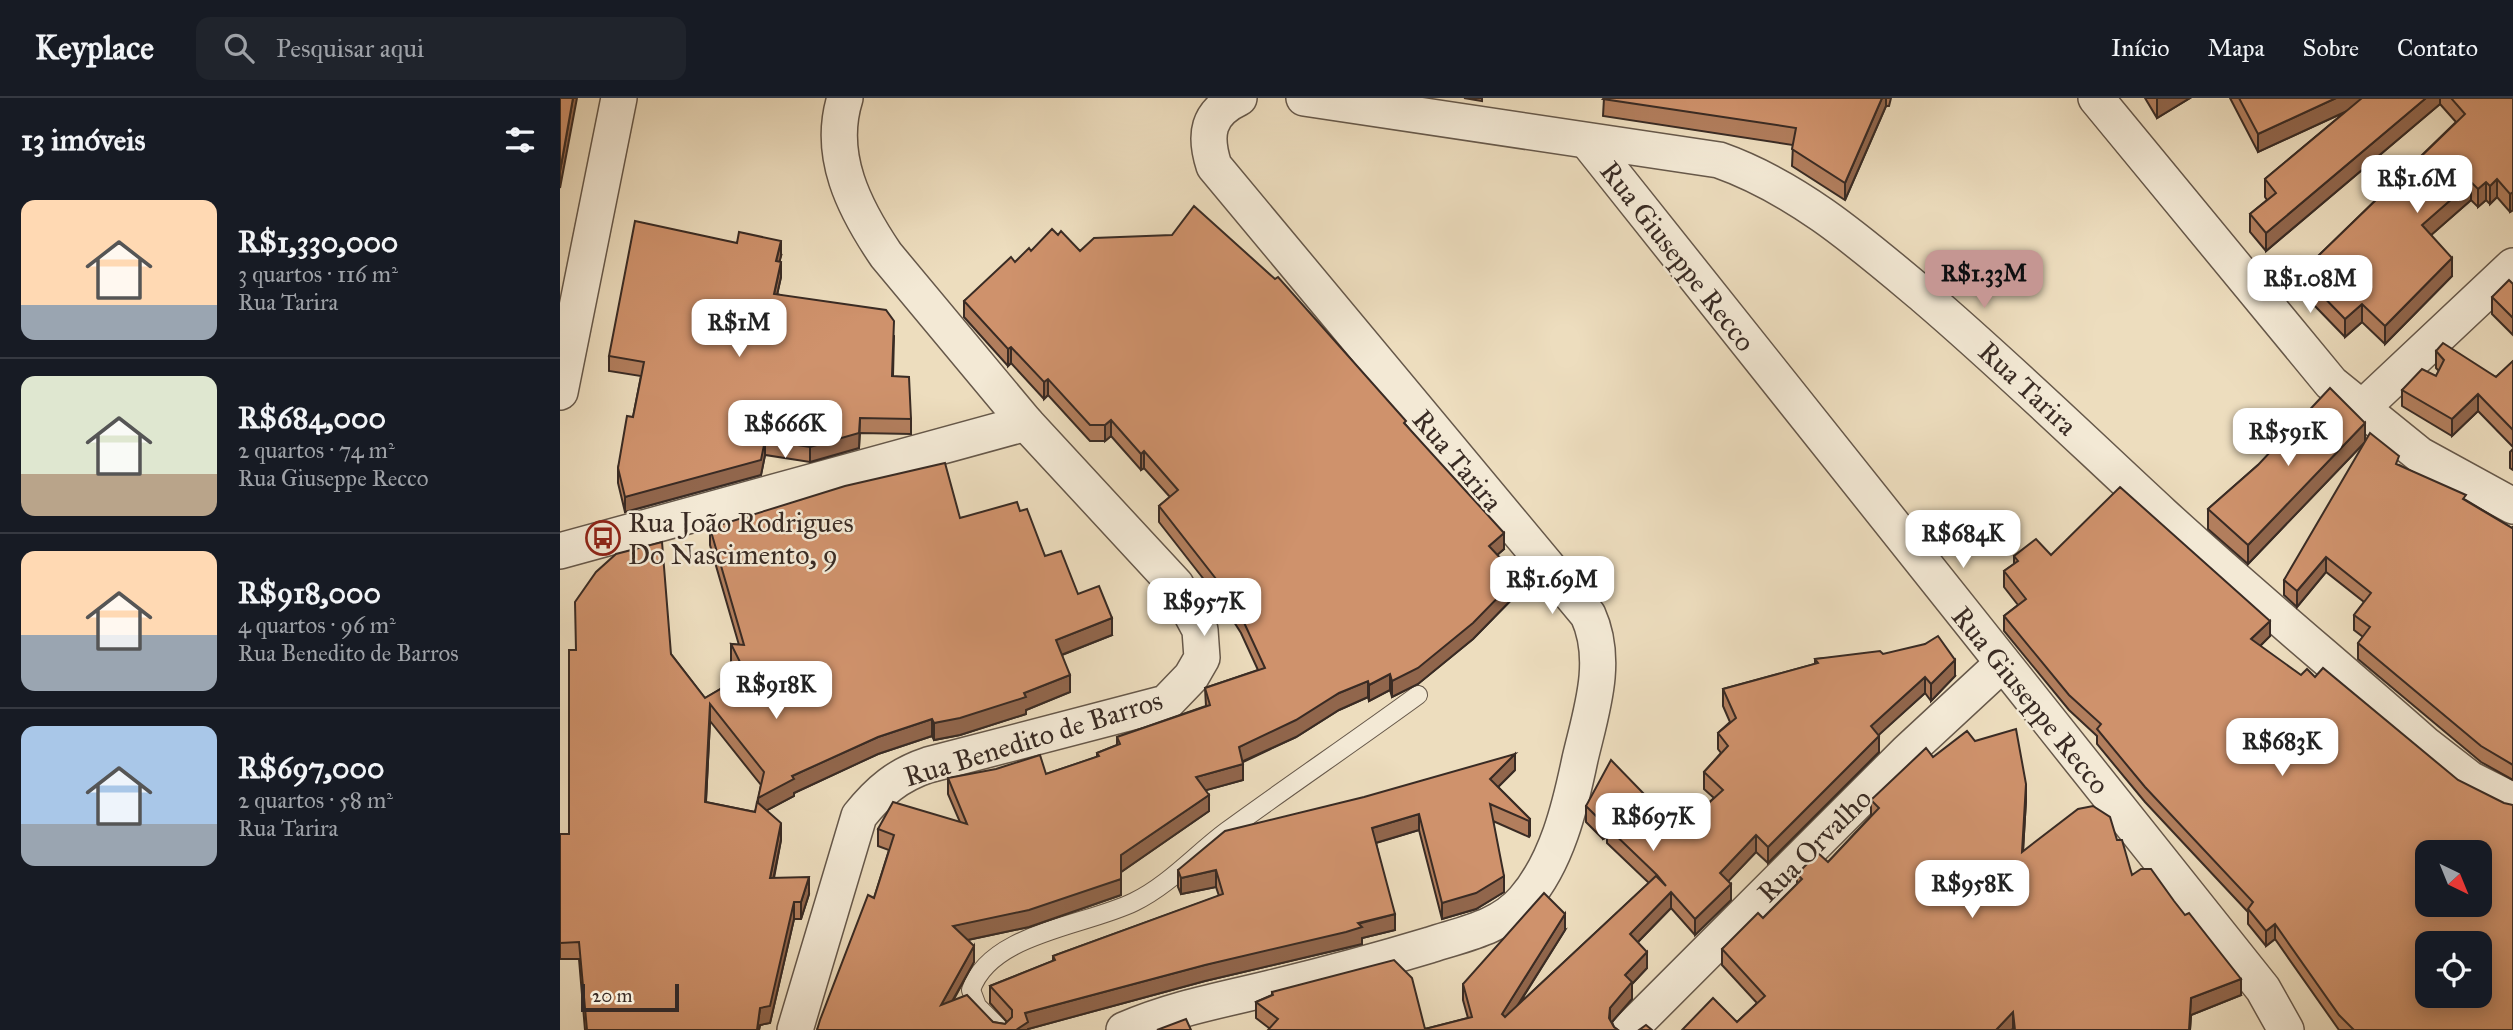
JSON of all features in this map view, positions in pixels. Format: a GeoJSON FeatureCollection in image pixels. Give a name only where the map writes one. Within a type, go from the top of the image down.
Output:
{"type":"FeatureCollection","features":[{"type":"Feature","properties":{"kind":"street"},"geometry":{"type":"LineString","coordinates":[[560,393],[618,98]]}},
{"type":"Feature","properties":{"kind":"street","name":"Rua Benedito de Barros"},"geometry":{"type":"LineString","coordinates":[[795,1030],[859,817],[876,794],[904,773],[928,765],[1166,703],[1191,677],[1202,658],[1200,630],[1176,585],[1026,423],[886,255],[867,228],[849,190],[840,154],[838,122],[845,98]]}},
{"type":"Feature","properties":{"kind":"street","name":"Rua Tarira"},"geometry":{"type":"LineString","coordinates":[[1124,1030],[1189,1007],[1384,959],[1504,918],[1524,900],[1547,865],[1563,825],[1592,709],[1600,654],[1597,636],[1588,615],[1214,166],[1207,142],[1211,126],[1222,106],[1239,98]]}},
{"type":"Feature","properties":{"kind":"street","name":"Rua Tarira"},"geometry":{"type":"LineString","coordinates":[[1304,98],[1588,142],[1657,149],[1719,160],[1753,172],[1825,216],[1972,338],[2165,516],[2425,744],[2470,779],[2513,802]]}},
{"type":"Feature","properties":{"kind":"street"},"geometry":{"type":"LineString","coordinates":[[2096,98],[2331,383],[2420,455],[2513,506]]}},
{"type":"Feature","properties":{"kind":"street","name":"Rua Giuseppe Recco"},"geometry":{"type":"LineString","coordinates":[[1588,142],[2263,989],[2286,1030]]}},
{"type":"Feature","properties":{"kind":"street"},"geometry":{"type":"LineString","coordinates":[[2361,409],[2513,266]]}},
{"type":"Feature","properties":{"kind":"street"},"geometry":{"type":"LineString","coordinates":[[560,551],[1026,423]]}},
{"type":"Feature","properties":{"kind":"street","name":"Rua Orvalho"},"geometry":{"type":"LineString","coordinates":[[1629,1030],[1907,752],[2002,664]]}},
{"type":"Feature","properties":{"kind":"lane"},"geometry":{"type":"LineString","coordinates":[[1001,1030],[977,1006],[971,990],[982,968],[994,956],[1031,939],[1135,902],[1168,881],[1226,832],[1418,695]]}},
{"type":"Feature","properties":{"kind":"building"},"geometry":{"type":"Polygon","coordinates":[[[560,98],[573,98],[560,171],[560,98]]]}},
{"type":"Feature","properties":{"kind":"building"},"geometry":{"type":"Polygon","coordinates":[[[1604,98],[1882,98],[1845,183],[1792,149],[1796,128],[1604,98]]]}},
{"type":"Feature","properties":{"kind":"building"},"geometry":{"type":"Polygon","coordinates":[[[2239,98],[2336,98],[2258,134],[2239,98]]]}},
{"type":"Feature","properties":{"kind":"building"},"geometry":{"type":"Polygon","coordinates":[[[2362,98],[2426,98],[2266,233],[2250,214],[2276,193],[2265,179],[2362,98]]]}},
{"type":"Feature","properties":{"kind":"building"},"geometry":{"type":"Polygon","coordinates":[[[2451,98],[2513,98],[2513,192],[2510,194],[2497,179],[2490,186],[2486,182],[2478,189],[2471,182],[2422,225],[2452,258],[2385,326],[2362,304],[2345,319],[2313,286],[2328,273],[2315,259],[2465,114],[2451,98]]]}},
{"type":"Feature","properties":{"kind":"building"},"geometry":{"type":"Polygon","coordinates":[[[1194,206],[1275,279],[1278,277],[1406,421],[1404,423],[1504,533],[1489,546],[1518,577],[1473,623],[1418,668],[1392,681],[1390,674],[1369,685],[1368,681],[1339,693],[1296,720],[1239,747],[1243,764],[1196,777],[1209,795],[1121,855],[1121,879],[1029,910],[953,926],[974,946],[941,1005],[967,995],[993,1022],[1005,1024],[1012,1017],[1012,1010],[990,986],[1055,960],[1053,956],[1223,894],[1216,870],[1181,878],[1178,870],[1225,831],[1364,797],[1515,754],[1490,779],[1530,819],[1529,821],[1490,804],[1504,876],[1476,893],[1442,903],[1419,814],[1372,828],[1395,914],[1358,923],[1362,927],[1025,1013],[1028,1022],[1016,1030],[817,1030],[868,895],[874,898],[894,835],[878,829],[893,802],[967,824],[948,778],[996,769],[1040,755],[1046,774],[1099,756],[1097,753],[1120,744],[1117,737],[1210,705],[1205,688],[1265,668],[1241,616],[1220,584],[1159,506],[1178,490],[1144,451],[1141,454],[1111,420],[1105,425],[1090,425],[1048,379],[1044,382],[1011,347],[1008,349],[964,301],[1011,257],[1015,262],[1029,248],[1031,251],[1052,229],[1058,235],[1061,231],[1080,251],[1094,238],[1172,235],[1194,206]]]}},
{"type":"Feature","properties":{"kind":"building"},"geometry":{"type":"Polygon","coordinates":[[[635,221],[737,243],[739,232],[781,241],[776,261],[781,262],[774,294],[886,310],[894,321],[892,376],[909,377],[911,419],[860,418],[859,433],[810,447],[765,440],[761,460],[625,497],[618,468],[627,416],[633,417],[644,362],[609,356],[635,221]]]}},
{"type":"Feature","properties":{"kind":"building"},"geometry":{"type":"Polygon","coordinates":[[[2509,280],[2513,284],[2513,318],[2492,297],[2509,280]]]}},
{"type":"Feature","properties":{"kind":"building"},"geometry":{"type":"Polygon","coordinates":[[[2443,343],[2496,377],[2513,361],[2513,430],[2478,394],[2452,419],[2402,390],[2422,369],[2436,376],[2444,360],[2436,351],[2443,343]]]}},
{"type":"Feature","properties":{"kind":"building"},"geometry":{"type":"Polygon","coordinates":[[[2330,388],[2365,423],[2248,545],[2208,509],[2258,465],[2330,388]]]}},
{"type":"Feature","properties":{"kind":"building"},"geometry":{"type":"Polygon","coordinates":[[[2370,433],[2399,456],[2396,464],[2466,495],[2463,499],[2513,527],[2513,765],[2481,746],[2358,643],[2370,627],[2354,615],[2371,593],[2326,557],[2297,591],[2284,580],[2370,433]]]}},
{"type":"Feature","properties":{"kind":"building"},"geometry":{"type":"Polygon","coordinates":[[[945,463],[960,518],[1017,502],[1020,511],[1027,509],[1045,556],[1061,551],[1078,594],[1099,586],[1112,618],[1056,640],[1070,675],[1024,693],[1026,697],[960,718],[934,723],[932,719],[878,737],[792,776],[794,779],[758,798],[764,772],[710,704],[705,802],[755,812],[757,802],[781,823],[770,878],[809,877],[801,902],[794,902],[770,1006],[760,1008],[757,1030],[587,1030],[579,942],[560,943],[560,834],[569,834],[569,650],[576,650],[575,602],[596,572],[616,554],[662,542],[671,654],[705,698],[746,674],[731,644],[744,645],[710,528],[845,486],[945,463]]]}},
{"type":"Feature","properties":{"kind":"building"},"geometry":{"type":"Polygon","coordinates":[[[2120,487],[2270,621],[2251,639],[2301,675],[2307,669],[2315,677],[2323,668],[2458,780],[2513,805],[2513,1030],[2354,1030],[2339,1015],[2275,924],[2266,931],[2248,909],[2253,902],[2145,787],[2097,729],[2101,724],[2069,695],[2004,616],[2026,599],[2004,571],[2018,561],[2014,556],[2036,539],[2051,555],[2120,487]]]}},
{"type":"Feature","properties":{"kind":"building"},"geometry":{"type":"Polygon","coordinates":[[[1938,636],[1955,660],[1931,684],[1925,677],[1871,726],[1879,736],[1768,847],[1756,835],[1720,873],[1731,884],[1695,919],[1671,892],[1630,934],[1647,952],[1625,975],[1632,982],[1610,1008],[1609,1018],[1618,1030],[1268,1030],[1278,1019],[1256,1002],[1273,995],[1272,992],[1394,960],[1412,978],[1425,1029],[1472,1017],[1463,984],[1544,893],[1565,914],[1502,1014],[1505,1017],[1656,876],[1666,886],[1657,875],[1607,827],[1619,814],[1603,823],[1586,806],[1611,760],[1679,830],[1723,790],[1704,772],[1728,746],[1718,733],[1736,718],[1723,689],[1818,663],[1815,659],[1880,651],[1883,654],[1925,644],[1938,636]]]}},
{"type":"Feature","properties":{"kind":"building"},"geometry":{"type":"Polygon","coordinates":[[[2016,729],[2026,784],[2022,852],[2078,809],[2093,806],[2110,817],[2117,840],[2122,840],[2132,875],[2141,869],[2151,869],[2185,915],[2189,913],[2241,979],[2191,998],[2189,1030],[2015,1030],[2013,1012],[1996,1030],[1682,1030],[1713,998],[1737,1022],[1765,996],[1722,949],[1758,913],[1763,918],[1802,879],[1797,874],[1818,853],[1828,862],[1879,808],[1871,800],[1926,748],[1933,757],[1967,731],[1975,741],[2016,729]]]}},
{"type":"Feature","properties":{"kind":"building"},"geometry":{"type":"Polygon","coordinates":[[[1186,1019],[1191,1030],[1157,1030],[1186,1019]]]}},
{"type":"Feature","properties":{"kind":"building"},"geometry":{"type":"Polygon","coordinates":[[[1646,1025],[1652,1030],[1639,1030],[1646,1025]]]}},
{"type":"Feature","properties":{"kind":"place","name":"Rua João Rodrigues Do Nascimento, 9"},"geometry":{"type":"Point","coordinates":[603,538]}}]}
